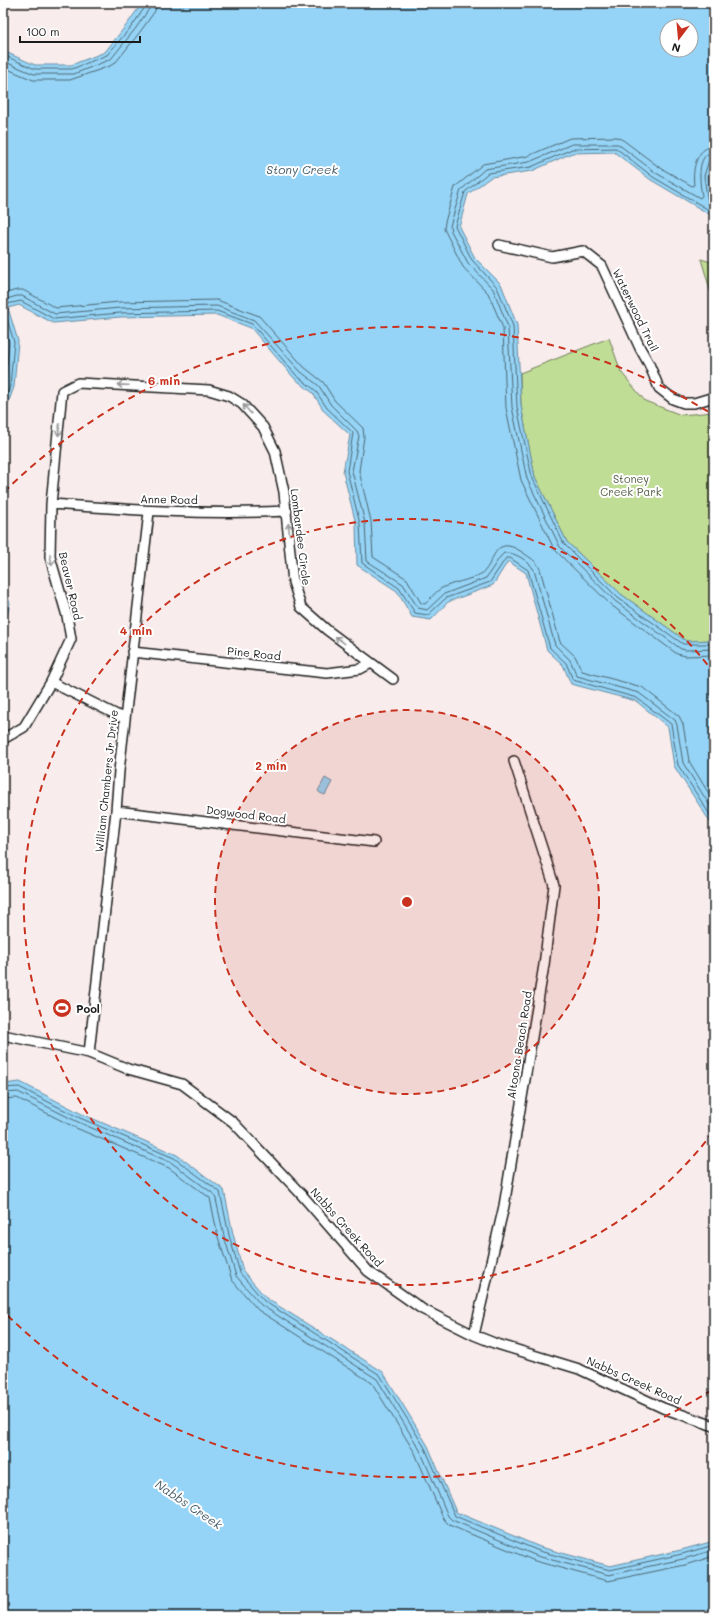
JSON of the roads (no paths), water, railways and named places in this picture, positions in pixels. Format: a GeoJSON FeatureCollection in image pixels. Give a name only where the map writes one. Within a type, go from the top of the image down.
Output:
{"type":"FeatureCollection","features":[{"type":"Feature","properties":{"kind":"street","name":"Waterwood Trail"},"geometry":{"type":"LineString","coordinates":[[499,244],[552,257],[583,251],[602,266],[659,388],[673,399],[684,403],[714,397]]}},
{"type":"Feature","properties":{"kind":"street","name":"Lombardee Circle"},"geometry":{"type":"LineString","coordinates":[[62,392],[78,384],[209,390],[229,396],[242,404],[263,427],[275,451],[287,512],[293,582],[301,607],[327,630],[393,679]]}},
{"type":"Feature","properties":{"kind":"street","name":"Beaver Road"},"geometry":{"type":"LineString","coordinates":[[3,739],[24,727],[51,682],[71,639],[50,557],[51,504],[62,392]]}},
{"type":"Feature","properties":{"kind":"street","name":"Anne Road"},"geometry":{"type":"LineString","coordinates":[[51,504],[149,512],[287,512]]}},
{"type":"Feature","properties":{"kind":"street","name":"William Chambers Jr Drive"},"geometry":{"type":"LineString","coordinates":[[89,1053],[132,652],[149,512]]}},
{"type":"Feature","properties":{"kind":"street","name":"Pine Road"},"geometry":{"type":"LineString","coordinates":[[132,652],[327,673],[360,668],[371,663]]}},
{"type":"Feature","properties":{"kind":"street"},"geometry":{"type":"LineString","coordinates":[[51,682],[125,719]]}},
{"type":"Feature","properties":{"kind":"street","name":"Altoona Beach Road"},"geometry":{"type":"LineString","coordinates":[[474,1335],[504,1206],[544,965],[554,885],[514,761]]}},
{"type":"Feature","properties":{"kind":"street","name":"Dogwood Road"},"geometry":{"type":"LineString","coordinates":[[116,811],[374,842]]}},
{"type":"Feature","properties":{"kind":"street","name":"Nabbs Creek Road"},"geometry":{"type":"LineString","coordinates":[[3,1035],[89,1053],[128,1069],[182,1084],[233,1122],[301,1194],[368,1271],[422,1309],[474,1335],[494,1343],[579,1369],[663,1408],[714,1426]]}},
{"type":"Feature","properties":{"kind":"water","name":"Stony Creek"},"geometry":{"type":"Polygon","coordinates":[[[142,3],[714,3],[714,155],[708,176],[714,217],[651,180],[614,152],[572,153],[532,171],[491,177],[468,194],[459,227],[475,258],[501,284],[517,325],[521,406],[535,477],[567,542],[621,594],[686,641],[714,640],[714,828],[674,766],[668,727],[636,701],[571,684],[563,665],[547,650],[526,573],[508,561],[493,585],[448,602],[431,620],[412,617],[397,591],[357,565],[356,524],[343,472],[350,435],[324,411],[313,393],[294,378],[251,328],[217,315],[120,317],[53,323],[19,305],[8,308],[18,341],[14,387],[3,417],[3,51],[35,65],[71,65],[105,52],[142,3]]]}},
{"type":"Feature","properties":{"kind":"water"},"geometry":{"type":"Polygon","coordinates":[[[3,586],[10,603],[3,633],[3,586]]]}},
{"type":"Feature","properties":{"kind":"water"},"geometry":{"type":"Polygon","coordinates":[[[325,778],[332,782],[325,795],[318,791],[325,778]]]}},
{"type":"Feature","properties":{"kind":"water","name":"Nabbs Creek"},"geometry":{"type":"Polygon","coordinates":[[[20,1082],[82,1114],[177,1155],[224,1190],[233,1234],[243,1271],[266,1298],[383,1372],[428,1446],[456,1512],[540,1547],[610,1566],[714,1541],[714,1616],[3,1616],[3,1084],[20,1082]]]}},
{"type":"Feature","properties":{"kind":"place","name":"Pool"},"geometry":{"type":"Point","coordinates":[62,1008]}},
{"type":"Feature","properties":{"kind":"park label","name":"Stoney Creek Park"},"geometry":{"type":"Point","coordinates":[631,484]}}]}
